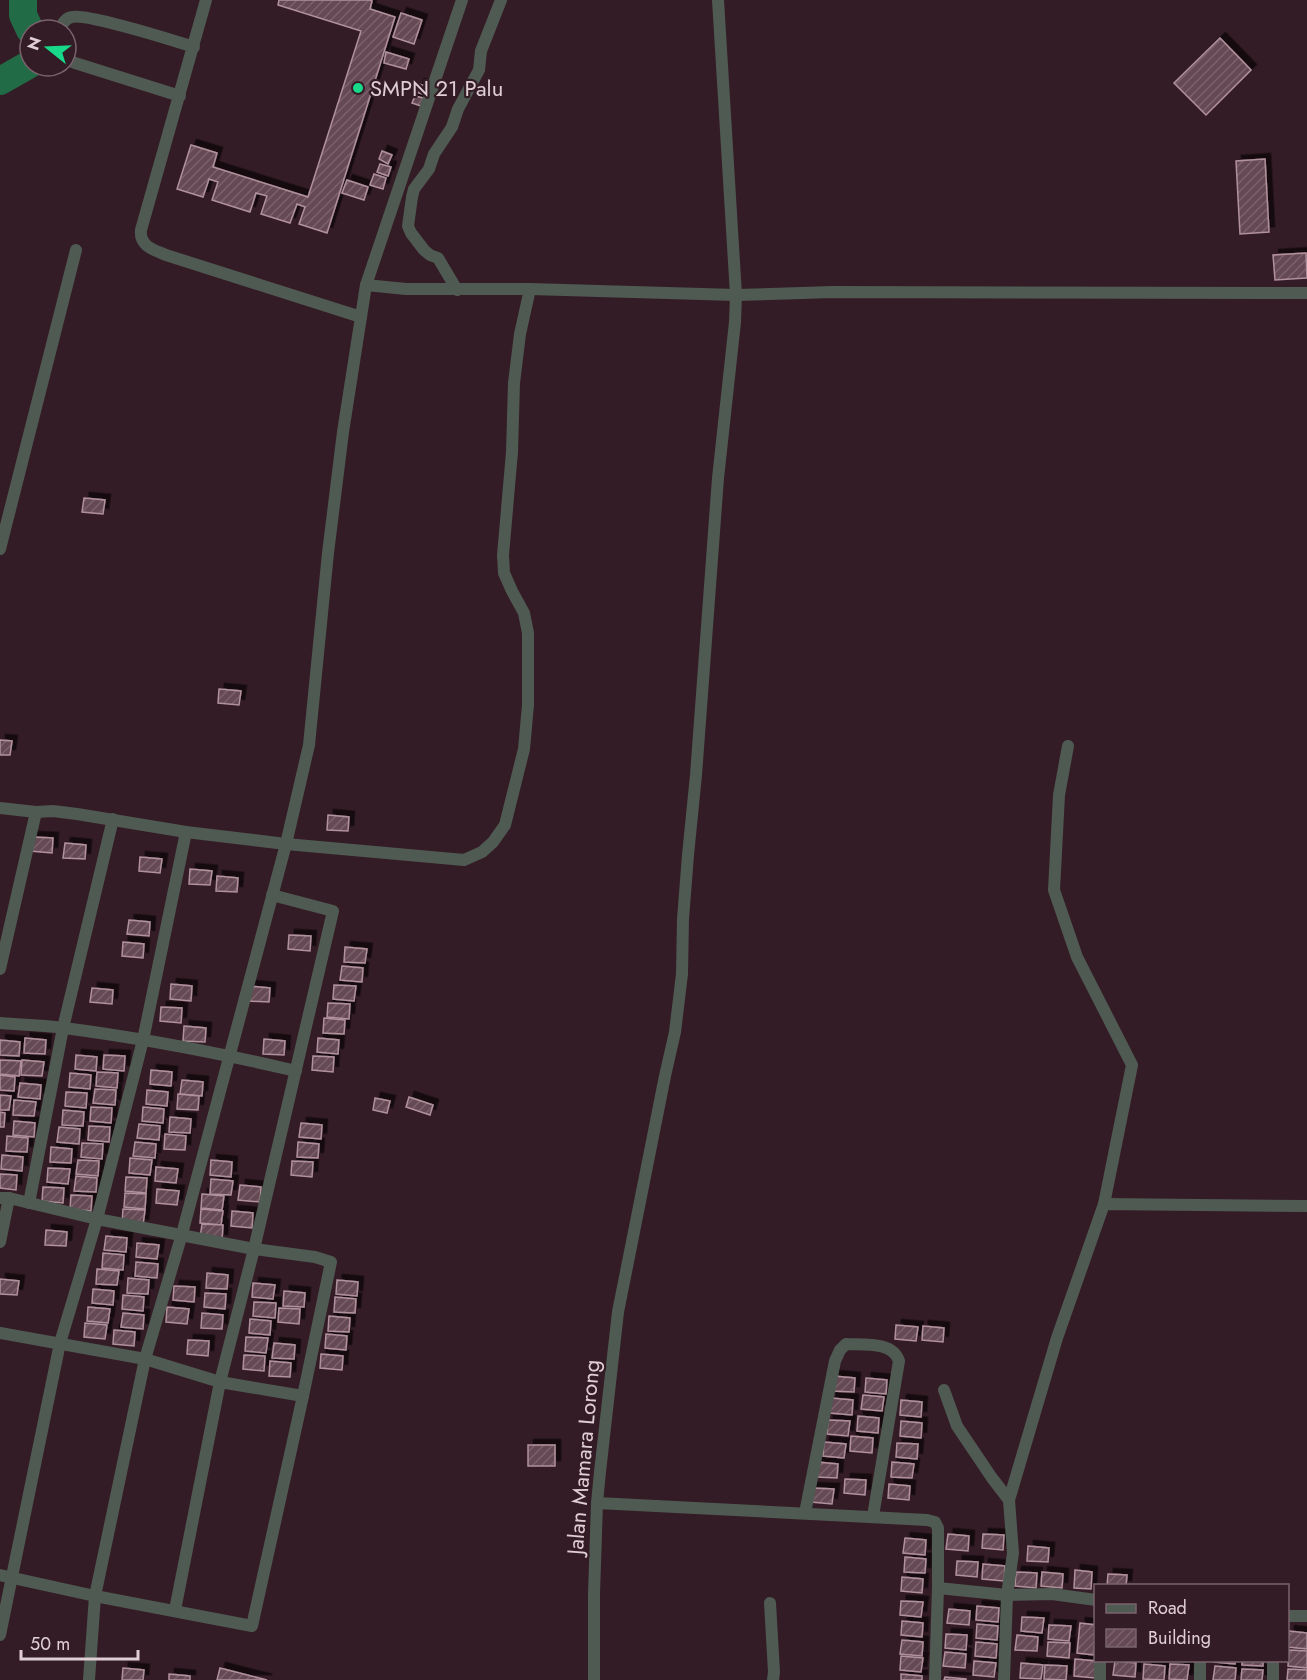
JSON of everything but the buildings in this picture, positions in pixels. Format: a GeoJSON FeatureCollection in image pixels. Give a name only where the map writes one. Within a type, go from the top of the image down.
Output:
{"type":"FeatureCollection","features":[{"type":"Feature","properties":{"kind":"street"},"geometry":{"type":"LineString","coordinates":[[206,0],[140,237],[142,241],[166,255],[361,317]]}},
{"type":"Feature","properties":{"kind":"street"},"geometry":{"type":"LineString","coordinates":[[89,1680],[95,1596],[145,1359],[182,1234],[230,1056],[286,844],[309,745],[328,553],[343,432],[366,285],[462,0]]}},
{"type":"Feature","properties":{"kind":"street"},"geometry":{"type":"LineString","coordinates":[[457,290],[438,258],[424,250],[411,232],[408,226],[410,204],[414,189],[429,169],[434,154],[452,127],[458,109],[479,70],[481,51],[501,0]]}},
{"type":"Feature","properties":{"kind":"street","name":"Jalan Mamara Lorong"},"geometry":{"type":"LineString","coordinates":[[594,1680],[597,1503],[617,1322],[631,1240],[677,1021],[682,974],[686,876],[718,478],[735,322],[736,295],[718,0]]}},
{"type":"Feature","properties":{"kind":"street"},"geometry":{"type":"LineString","coordinates":[[71,18],[78,16],[102,21],[194,47]]}},
{"type":"Feature","properties":{"kind":"street"},"geometry":{"type":"LineString","coordinates":[[78,64],[180,96]]}},
{"type":"Feature","properties":{"kind":"street"},"geometry":{"type":"LineString","coordinates":[[0,549],[76,250]]}},
{"type":"Feature","properties":{"kind":"street"},"geometry":{"type":"LineString","coordinates":[[366,285],[406,289],[530,289],[736,295],[833,292],[1307,293]]}},
{"type":"Feature","properties":{"kind":"street"},"geometry":{"type":"LineString","coordinates":[[0,808],[36,812],[53,811],[186,832],[286,844],[464,860],[482,852],[493,842],[505,825],[524,749],[528,705],[528,633],[524,613],[504,573],[503,555],[512,453],[514,383],[520,334],[530,289]]}},
{"type":"Feature","properties":{"kind":"street"},"geometry":{"type":"LineString","coordinates":[[1004,1680],[1007,1595],[1013,1553],[1009,1500],[1057,1338],[1104,1204],[1132,1065],[1077,957],[1054,890],[1059,795],[1068,746]]}},
{"type":"Feature","properties":{"kind":"street"},"geometry":{"type":"LineString","coordinates":[[0,969],[36,812]]}},
{"type":"Feature","properties":{"kind":"street"},"geometry":{"type":"LineString","coordinates":[[29,1203],[63,1028],[113,819]]}},
{"type":"Feature","properties":{"kind":"street"},"geometry":{"type":"LineString","coordinates":[[0,1635],[5,1576],[60,1343],[98,1219],[143,1040],[186,832]]}},
{"type":"Feature","properties":{"kind":"street"},"geometry":{"type":"LineString","coordinates":[[175,1610],[220,1382],[254,1249],[333,912],[272,895]]}},
{"type":"Feature","properties":{"kind":"street"},"geometry":{"type":"LineString","coordinates":[[0,1023],[63,1028],[143,1040],[296,1071]]}},
{"type":"Feature","properties":{"kind":"street"},"geometry":{"type":"LineString","coordinates":[[0,1242],[5,1198],[98,1219],[254,1249],[315,1257],[331,1262],[252,1626],[5,1576]]}},
{"type":"Feature","properties":{"kind":"street"},"geometry":{"type":"LineString","coordinates":[[1104,1204],[1307,1206]]}},
{"type":"Feature","properties":{"kind":"street"},"geometry":{"type":"LineString","coordinates":[[0,1333],[145,1359],[220,1382],[303,1396]]}},
{"type":"Feature","properties":{"kind":"street"},"geometry":{"type":"LineString","coordinates":[[805,1513],[835,1361],[846,1344],[889,1348],[896,1354],[899,1361],[873,1516]]}},
{"type":"Feature","properties":{"kind":"street"},"geometry":{"type":"LineString","coordinates":[[944,1390],[957,1426],[1009,1500]]}},
{"type":"Feature","properties":{"kind":"street"},"geometry":{"type":"LineString","coordinates":[[597,1503],[873,1516],[935,1522],[938,1528],[935,1680]]}},
{"type":"Feature","properties":{"kind":"street"},"geometry":{"type":"LineString","coordinates":[[938,1588],[1007,1595],[1052,1593],[1094,1600]]}},
{"type":"Feature","properties":{"kind":"street"},"geometry":{"type":"LineString","coordinates":[[770,1603],[773,1680]]}},
{"type":"Feature","properties":{"kind":"street"},"geometry":{"type":"LineString","coordinates":[[1289,1616],[1307,1616]]}},
{"type":"Feature","properties":{"kind":"street"},"geometry":{"type":"LineString","coordinates":[[1100,1662],[1100,1680]]}},
{"type":"Feature","properties":{"kind":"street"},"geometry":{"type":"LineString","coordinates":[[1200,1662],[1200,1680]]}},
{"type":"Feature","properties":{"kind":"street"},"geometry":{"type":"LineString","coordinates":[[1273,1662],[1273,1680]]}},
{"type":"Feature","properties":{"kind":"waterway"},"geometry":{"type":"LineString","coordinates":[[23,0],[24,18]]}},
{"type":"Feature","properties":{"kind":"waterway"},"geometry":{"type":"LineString","coordinates":[[0,81],[18,71]]}},
{"type":"Feature","properties":{"kind":"place","name":"SMPN 21 Palu"},"geometry":{"type":"Point","coordinates":[358,88]}}]}
